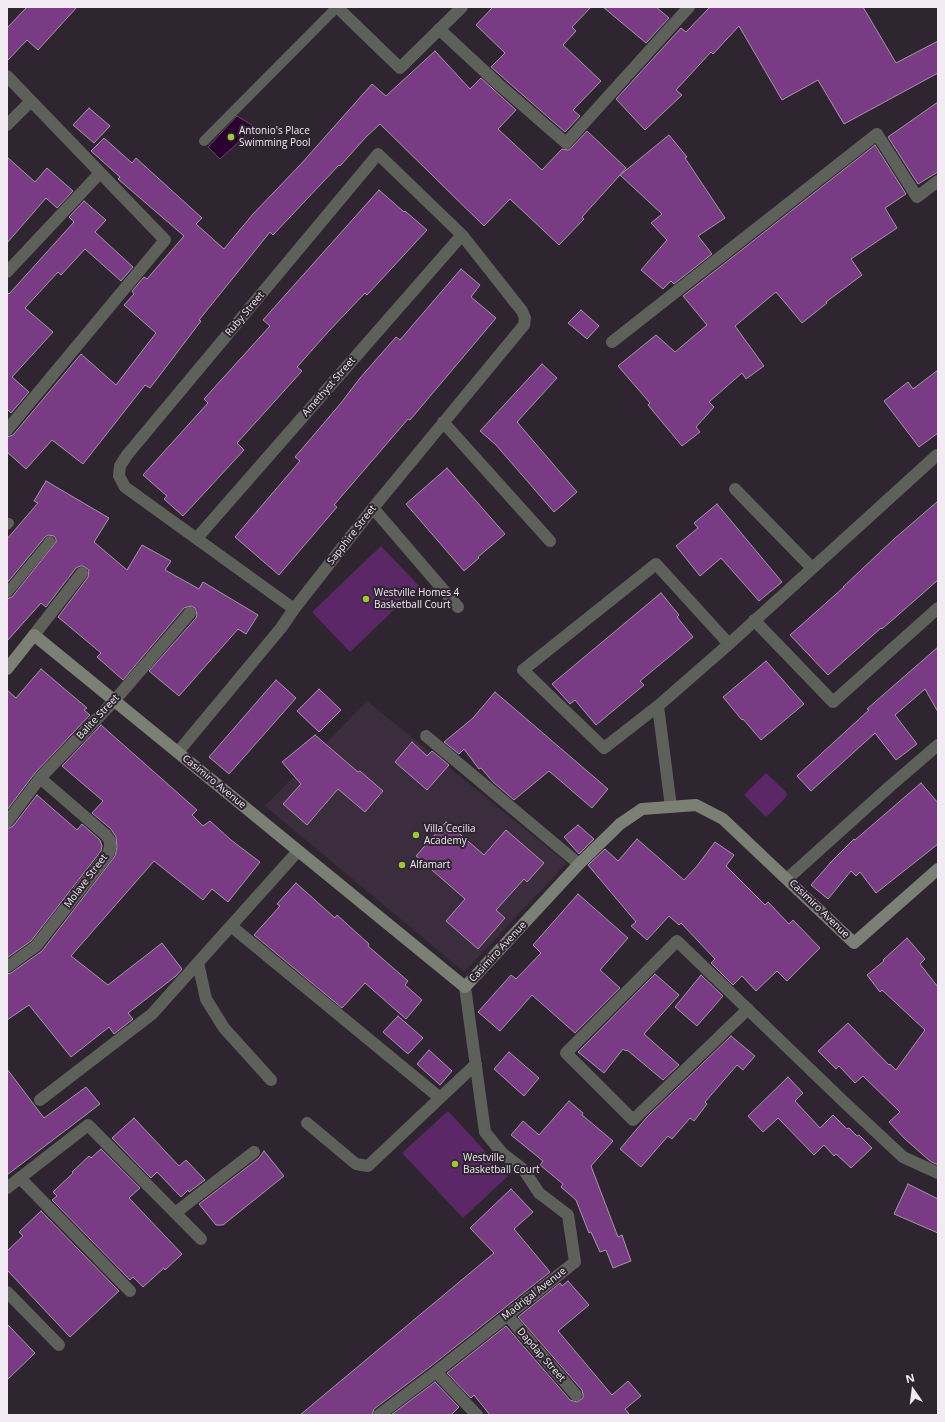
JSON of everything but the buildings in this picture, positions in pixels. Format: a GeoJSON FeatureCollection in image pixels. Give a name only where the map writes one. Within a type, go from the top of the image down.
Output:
{"type":"FeatureCollection","features":[{"type":"Feature","properties":{"kind":"street"},"geometry":{"type":"LineString","coordinates":[[337,7],[400,68],[462,7]]}},
{"type":"Feature","properties":{"kind":"street"},"geometry":{"type":"LineString","coordinates":[[439,29],[496,82],[566,143],[689,7]]}},
{"type":"Feature","properties":{"kind":"street"},"geometry":{"type":"LineString","coordinates":[[7,76],[165,240],[7,430]]}},
{"type":"Feature","properties":{"kind":"street"},"geometry":{"type":"LineString","coordinates":[[7,125],[30,100]]}},
{"type":"Feature","properties":{"kind":"street"},"geometry":{"type":"LineString","coordinates":[[612,342],[877,134],[917,197],[938,181]]}},
{"type":"Feature","properties":{"kind":"street","name":"Ruby Street"},"geometry":{"type":"LineString","coordinates":[[197,538],[125,487],[119,476],[120,466],[126,456],[378,154],[462,235]]}},
{"type":"Feature","properties":{"kind":"street"},"geometry":{"type":"LineString","coordinates":[[7,272],[100,173]]}},
{"type":"Feature","properties":{"kind":"street","name":"Sapphire Street"},"geometry":{"type":"LineString","coordinates":[[178,752],[282,628],[294,609],[373,508],[524,325],[525,318],[518,305],[462,235]]}},
{"type":"Feature","properties":{"kind":"street","name":"Amethyst Street"},"geometry":{"type":"LineString","coordinates":[[197,538],[462,235]]}},
{"type":"Feature","properties":{"kind":"street"},"geometry":{"type":"LineString","coordinates":[[443,422],[550,541]]}},
{"type":"Feature","properties":{"kind":"street"},"geometry":{"type":"LineString","coordinates":[[728,644],[656,564],[523,670],[604,748],[658,706],[728,644],[937,455],[938,456]]}},
{"type":"Feature","properties":{"kind":"street"},"geometry":{"type":"LineString","coordinates":[[735,489],[812,568]]}},
{"type":"Feature","properties":{"kind":"street"},"geometry":{"type":"LineString","coordinates":[[373,508],[458,607]]}},
{"type":"Feature","properties":{"kind":"street"},"geometry":{"type":"LineString","coordinates":[[197,538],[294,609]]}},
{"type":"Feature","properties":{"kind":"street"},"geometry":{"type":"LineString","coordinates":[[7,669],[82,573]]}},
{"type":"Feature","properties":{"kind":"street"},"geometry":{"type":"LineString","coordinates":[[754,620],[833,702],[938,608]]}},
{"type":"Feature","properties":{"kind":"street","name":"Balite Street"},"geometry":{"type":"LineString","coordinates":[[7,822],[40,778],[114,701],[190,613]]}},
{"type":"Feature","properties":{"kind":"street","name":"Casimiro Avenue"},"geometry":{"type":"LineString","coordinates":[[34,635],[465,987],[579,864],[620,824],[642,810],[696,805],[723,818],[854,943],[938,869]]}},
{"type":"Feature","properties":{"kind":"street"},"geometry":{"type":"LineString","coordinates":[[658,706],[671,807]]}},
{"type":"Feature","properties":{"kind":"street"},"geometry":{"type":"LineString","coordinates":[[426,736],[579,864]]}},
{"type":"Feature","properties":{"kind":"street"},"geometry":{"type":"LineString","coordinates":[[787,879],[938,745]]}},
{"type":"Feature","properties":{"kind":"street","name":"Molave Street"},"geometry":{"type":"LineString","coordinates":[[7,967],[36,946],[108,854],[110,847],[110,840],[106,835],[40,778]]}},
{"type":"Feature","properties":{"kind":"street"},"geometry":{"type":"LineString","coordinates":[[40,1100],[152,1014],[298,851]]}},
{"type":"Feature","properties":{"kind":"street"},"geometry":{"type":"LineString","coordinates":[[231,926],[440,1098]]}},
{"type":"Feature","properties":{"kind":"street"},"geometry":{"type":"LineString","coordinates":[[748,1009],[633,1120],[566,1052],[677,941],[904,1156],[938,1173]]}},
{"type":"Feature","properties":{"kind":"street"},"geometry":{"type":"LineString","coordinates":[[198,963],[206,999],[224,1028],[271,1080]]}},
{"type":"Feature","properties":{"kind":"street","name":"Madrigal Avenue"},"geometry":{"type":"LineString","coordinates":[[379,1415],[575,1262],[568,1215],[539,1192],[524,1170],[502,1153],[485,1132],[465,987]]}},
{"type":"Feature","properties":{"kind":"street"},"geometry":{"type":"LineString","coordinates":[[307,1123],[356,1164],[368,1166],[476,1064]]}},
{"type":"Feature","properties":{"kind":"street"},"geometry":{"type":"LineString","coordinates":[[7,1188],[88,1125],[201,1240]]}},
{"type":"Feature","properties":{"kind":"street"},"geometry":{"type":"LineString","coordinates":[[175,1213],[254,1152]]}},
{"type":"Feature","properties":{"kind":"street"},"geometry":{"type":"LineString","coordinates":[[20,1178],[130,1291]]}},
{"type":"Feature","properties":{"kind":"street"},"geometry":{"type":"LineString","coordinates":[[7,1292],[59,1344]]}},
{"type":"Feature","properties":{"kind":"street","name":"Dapdap Street"},"geometry":{"type":"LineString","coordinates":[[507,1315],[576,1395]]}},
{"type":"Feature","properties":{"kind":"street"},"geometry":{"type":"LineString","coordinates":[[436,1372],[477,1415]]}},
{"type":"Feature","properties":{"kind":"lane"},"geometry":{"type":"LineString","coordinates":[[204,141],[337,7]]}},
{"type":"Feature","properties":{"kind":"lane"},"geometry":{"type":"LineString","coordinates":[[7,593],[50,541]]}},
{"type":"Feature","properties":{"kind":"shaded area","name":"Antonio's Place Swimming Pool"},"geometry":{"type":"Polygon","coordinates":[[[237,116],[255,127],[220,159],[208,147],[237,116]]]}},
{"type":"Feature","properties":{"kind":"shaded area","name":"Westville Homes 4 Basketball Court"},"geometry":{"type":"Polygon","coordinates":[[[381,546],[419,586],[350,652],[312,612],[381,546]]]}},
{"type":"Feature","properties":{"kind":"shaded area","name":"Villa Cecilia Academy"},"geometry":{"type":"Polygon","coordinates":[[[367,701],[567,863],[464,972],[265,806],[367,701]]]}},
{"type":"Feature","properties":{"kind":"shaded area"},"geometry":{"type":"Polygon","coordinates":[[[766,773],[786,792],[787,796],[766,817],[744,795],[766,773]]]}},
{"type":"Feature","properties":{"kind":"shaded area","name":"Westville Basketball Court"},"geometry":{"type":"Polygon","coordinates":[[[448,1111],[508,1176],[463,1218],[402,1153],[448,1111]]]}},
{"type":"Feature","properties":{"kind":"place","name":"Antonio's Place Swimming Pool"},"geometry":{"type":"Point","coordinates":[231,137]}},
{"type":"Feature","properties":{"kind":"place","name":"Westville Homes 4 Basketball Court"},"geometry":{"type":"Point","coordinates":[366,599]}},
{"type":"Feature","properties":{"kind":"place","name":"Villa Cecilia Academy"},"geometry":{"type":"Point","coordinates":[416,835]}},
{"type":"Feature","properties":{"kind":"place","name":"Alfamart"},"geometry":{"type":"Point","coordinates":[402,865]}},
{"type":"Feature","properties":{"kind":"place","name":"Westville Basketball Court"},"geometry":{"type":"Point","coordinates":[455,1164]}}]}
